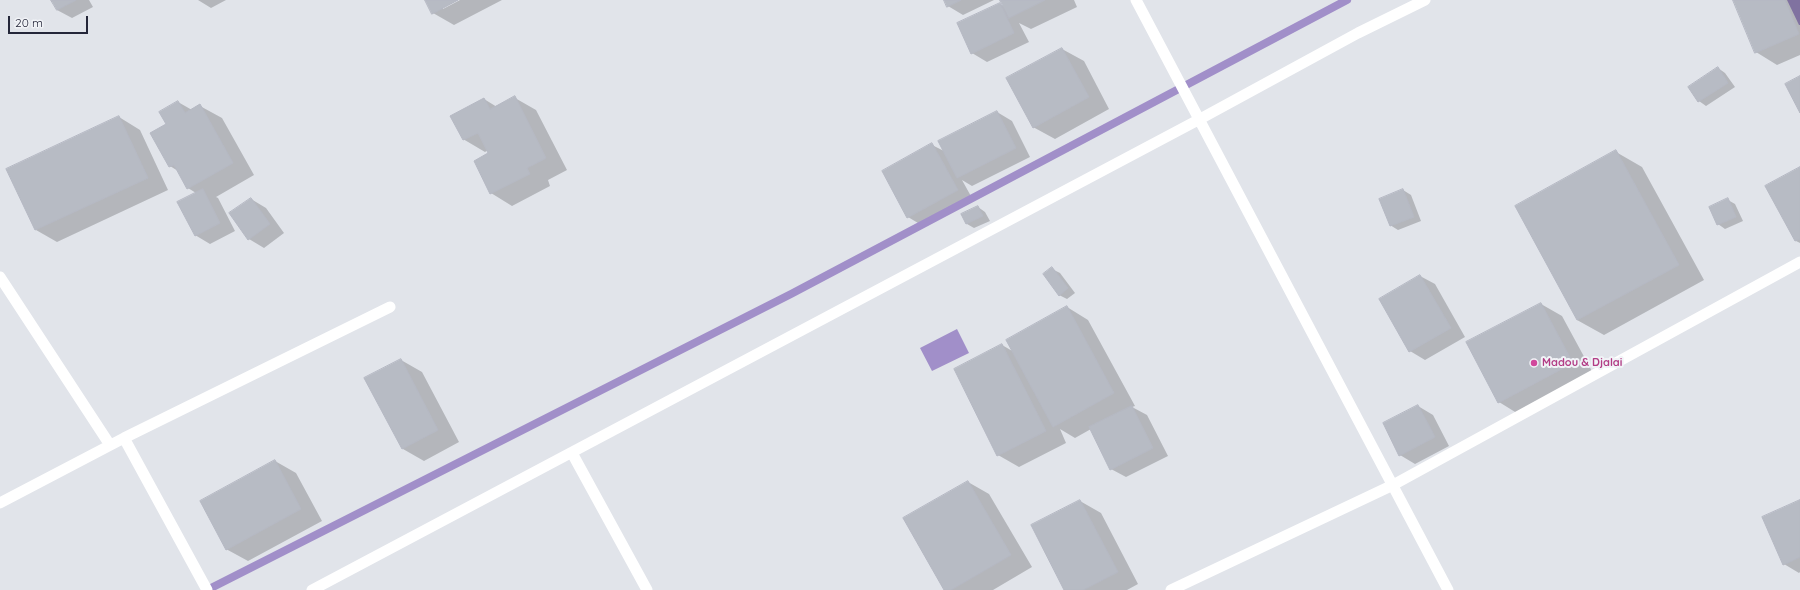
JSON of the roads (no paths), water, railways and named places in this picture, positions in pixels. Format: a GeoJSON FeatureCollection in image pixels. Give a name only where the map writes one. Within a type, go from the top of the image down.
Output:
{"type":"FeatureCollection","features":[{"type":"Feature","properties":{"kind":"street"},"geometry":{"type":"LineString","coordinates":[[1136,0],[1448,590]]}},
{"type":"Feature","properties":{"kind":"street"},"geometry":{"type":"LineString","coordinates":[[312,590],[1200,120],[1358,33],[1425,0]]}},
{"type":"Feature","properties":{"kind":"street"},"geometry":{"type":"LineString","coordinates":[[1171,590],[1393,485],[1800,262]]}},
{"type":"Feature","properties":{"kind":"street"},"geometry":{"type":"LineString","coordinates":[[0,277],[110,445]]}},
{"type":"Feature","properties":{"kind":"street"},"geometry":{"type":"LineString","coordinates":[[0,503],[110,445],[390,307]]}},
{"type":"Feature","properties":{"kind":"street"},"geometry":{"type":"LineString","coordinates":[[124,438],[207,590]]}},
{"type":"Feature","properties":{"kind":"street"},"geometry":{"type":"LineString","coordinates":[[572,453],[647,590]]}},
{"type":"Feature","properties":{"kind":"waterway"},"geometry":{"type":"LineString","coordinates":[[207,590],[791,294],[1347,0]]}},
{"type":"Feature","properties":{"kind":"place","name":"Madou & Djalai"},"geometry":{"type":"Point","coordinates":[1534,363]}}]}
